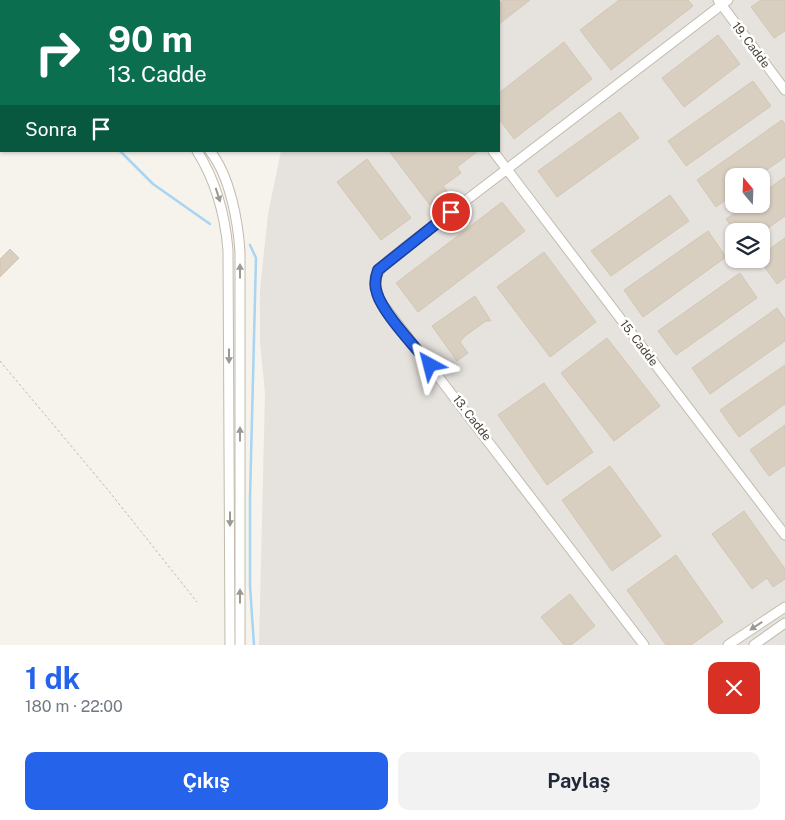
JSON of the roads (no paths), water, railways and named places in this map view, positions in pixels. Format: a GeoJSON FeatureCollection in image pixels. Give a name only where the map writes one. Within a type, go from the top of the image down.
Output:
{"type":"FeatureCollection","features":[{"type":"Feature","properties":{"kind":"street","name":"19. Cadde"},"geometry":{"type":"LineString","coordinates":[[722,2],[785,90]]}},
{"type":"Feature","properties":{"kind":"street","name":"13. Cadde"},"geometry":{"type":"LineString","coordinates":[[644,645],[381,302],[375,284],[378,270],[722,2]]}},
{"type":"Feature","properties":{"kind":"street"},"geometry":{"type":"LineString","coordinates":[[197,152],[215,188],[226,220],[228,250],[230,645]]}},
{"type":"Feature","properties":{"kind":"street"},"geometry":{"type":"LineString","coordinates":[[210,152],[230,193],[238,224],[240,252],[240,645]]}},
{"type":"Feature","properties":{"kind":"street","name":"15. Cadde"},"geometry":{"type":"LineString","coordinates":[[494,152],[785,535]]}},
{"type":"Feature","properties":{"kind":"street"},"geometry":{"type":"LineString","coordinates":[[728,645],[785,607]]}},
{"type":"Feature","properties":{"kind":"street"},"geometry":{"type":"LineString","coordinates":[[754,645],[785,623]]}},
{"type":"Feature","properties":{"kind":"waterway"},"geometry":{"type":"LineString","coordinates":[[121,152],[153,184],[210,224]]}},
{"type":"Feature","properties":{"kind":"waterway"},"geometry":{"type":"LineString","coordinates":[[250,245],[256,258],[250,498],[250,586],[254,645]]}}]}
